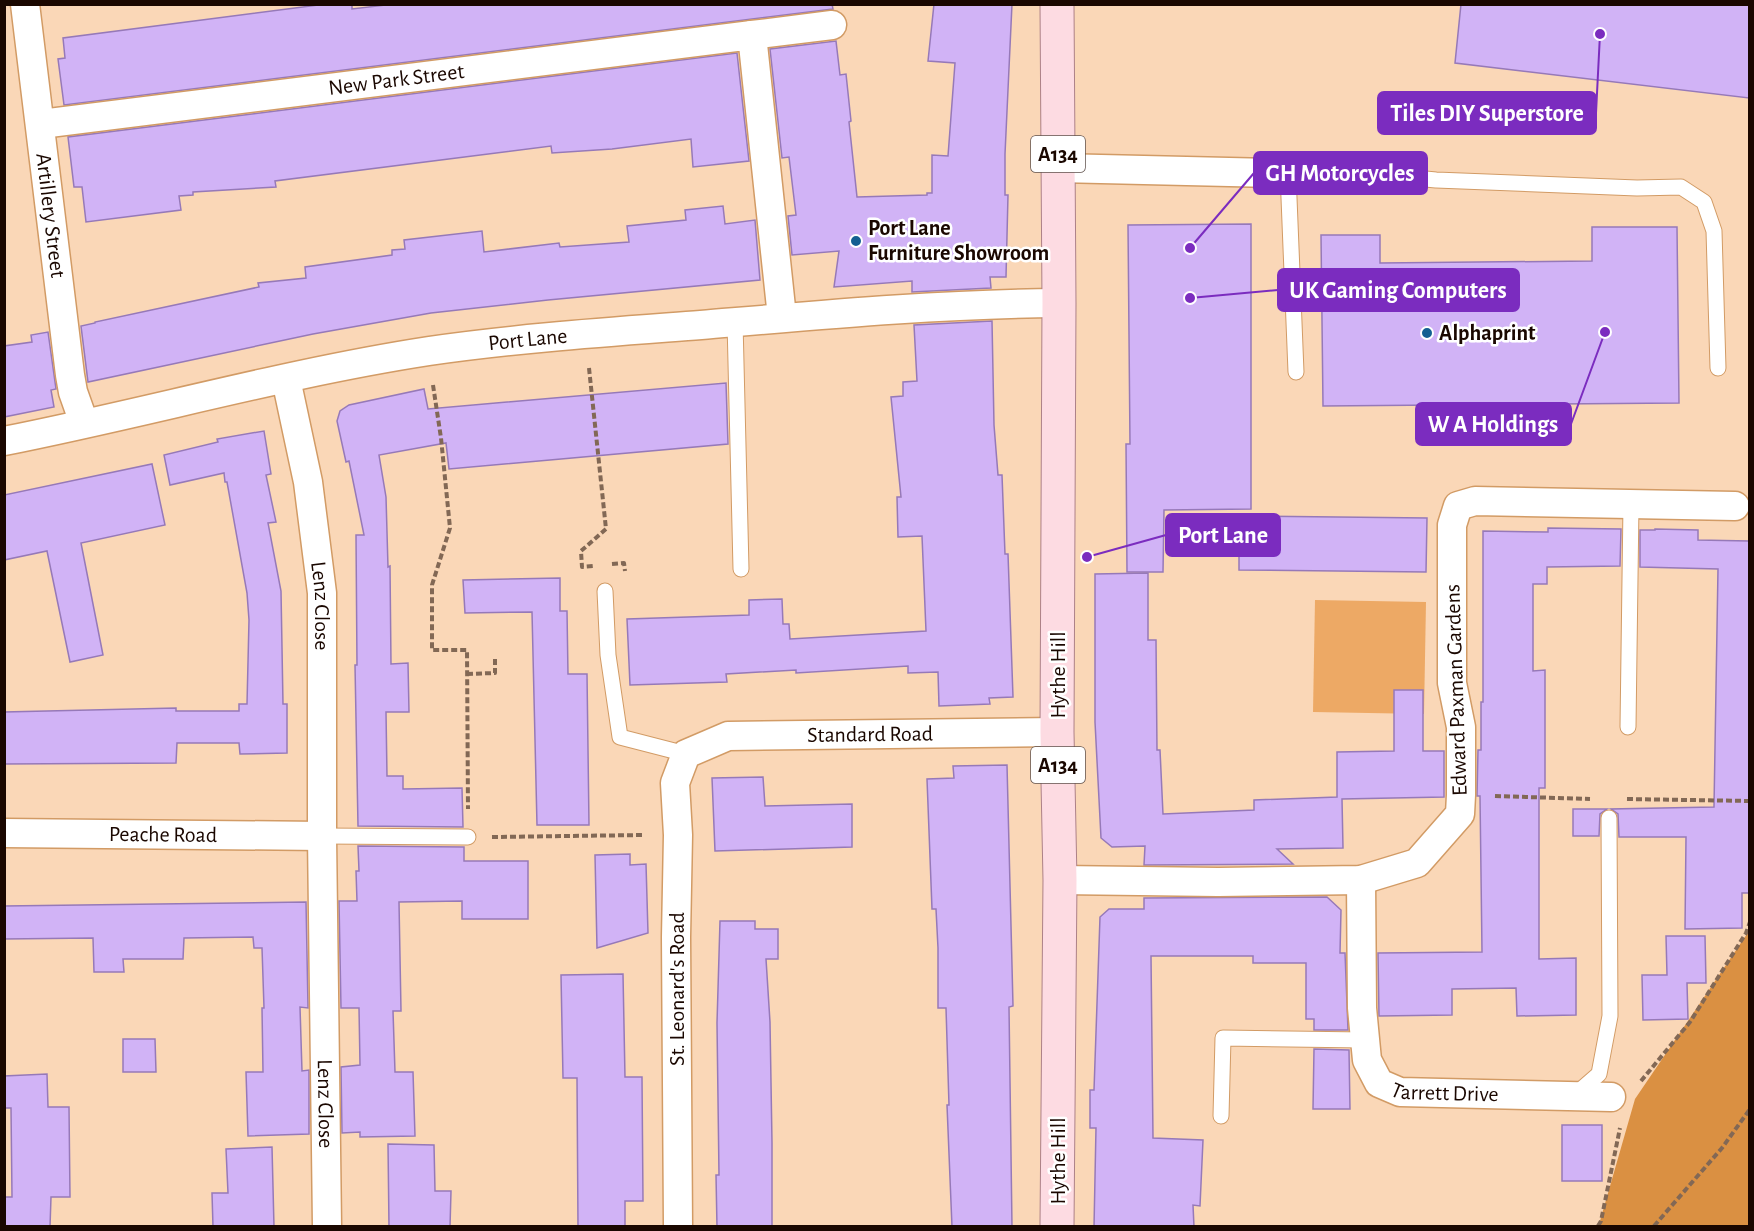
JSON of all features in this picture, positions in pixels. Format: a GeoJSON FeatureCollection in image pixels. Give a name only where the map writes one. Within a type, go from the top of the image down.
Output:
{"type":"FeatureCollection","features":[{"type":"Feature","properties":{"kind":"main road","name":"A134"},"geometry":{"type":"LineString","coordinates":[[1057,4],[1059,303]]}},
{"type":"Feature","properties":{"kind":"main road","name":"Hythe Hill"},"geometry":{"type":"LineString","coordinates":[[1058,1227],[1059,303]]}},
{"type":"Feature","properties":{"kind":"street","name":"Artillery Street"},"geometry":{"type":"LineString","coordinates":[[25,4],[70,375],[73,392],[84,423]]}},
{"type":"Feature","properties":{"kind":"street","name":"New Park Street"},"geometry":{"type":"LineString","coordinates":[[41,124],[832,25]]}},
{"type":"Feature","properties":{"kind":"street"},"geometry":{"type":"LineString","coordinates":[[752,35],[782,317]]}},
{"type":"Feature","properties":{"kind":"street"},"geometry":{"type":"LineString","coordinates":[[1058,168],[1394,176]]}},
{"type":"Feature","properties":{"kind":"street","name":"Port Lane"},"geometry":{"type":"LineString","coordinates":[[4,441],[428,351],[586,334],[782,317],[1001,303],[1059,303]]}},
{"type":"Feature","properties":{"kind":"street","name":"Lenz Close"},"geometry":{"type":"LineString","coordinates":[[286,380],[308,482],[322,593],[322,836],[327,1227]]}},
{"type":"Feature","properties":{"kind":"street","name":"Edward Paxman Gardens"},"geometry":{"type":"LineString","coordinates":[[1060,880],[1218,882],[1361,880],[1417,863],[1460,814],[1461,727],[1452,683],[1451,650],[1452,525],[1458,506],[1474,501],[1735,506]]}},
{"type":"Feature","properties":{"kind":"street","name":"Standard Road"},"geometry":{"type":"LineString","coordinates":[[686,754],[728,736],[1057,732]]}},
{"type":"Feature","properties":{"kind":"street","name":"St. Leonard's Road"},"geometry":{"type":"LineString","coordinates":[[678,1227],[676,948],[678,835],[675,783],[686,754]]}},
{"type":"Feature","properties":{"kind":"street","name":"Peache Road"},"geometry":{"type":"LineString","coordinates":[[4,834],[322,836]]}},
{"type":"Feature","properties":{"kind":"street","name":"Tarrett Drive"},"geometry":{"type":"LineString","coordinates":[[1361,880],[1362,1008],[1367,1060],[1379,1083],[1400,1092],[1574,1096],[1616,1109]]}},
{"type":"Feature","properties":{"kind":"lane"},"geometry":{"type":"LineString","coordinates":[[1288,174],[1296,372]]}},
{"type":"Feature","properties":{"kind":"lane"},"geometry":{"type":"LineString","coordinates":[[1394,176],[1436,180],[1681,188],[1704,202],[1714,231],[1718,368]]}},
{"type":"Feature","properties":{"kind":"lane"},"geometry":{"type":"LineString","coordinates":[[735,322],[741,569]]}},
{"type":"Feature","properties":{"kind":"lane"},"geometry":{"type":"LineString","coordinates":[[1628,727],[1631,504]]}},
{"type":"Feature","properties":{"kind":"lane"},"geometry":{"type":"LineString","coordinates":[[605,591],[608,655],[620,737],[686,754]]}},
{"type":"Feature","properties":{"kind":"lane"},"geometry":{"type":"LineString","coordinates":[[1574,1096],[1599,1074],[1610,1016],[1609,818]]}},
{"type":"Feature","properties":{"kind":"lane"},"geometry":{"type":"LineString","coordinates":[[322,836],[468,837]]}},
{"type":"Feature","properties":{"kind":"lane"},"geometry":{"type":"LineString","coordinates":[[1221,1116],[1223,1038],[1365,1040]]}},
{"type":"Feature","properties":{"kind":"path"},"geometry":{"type":"LineString","coordinates":[[582,567],[581,551],[606,529],[586,334]]}},
{"type":"Feature","properties":{"kind":"path"},"geometry":{"type":"LineString","coordinates":[[428,351],[441,438],[450,528],[432,585],[432,650],[467,650],[468,837],[678,835]]}},
{"type":"Feature","properties":{"kind":"path"},"geometry":{"type":"LineString","coordinates":[[467,674],[495,673],[495,658]]}},
{"type":"Feature","properties":{"kind":"path"},"geometry":{"type":"LineString","coordinates":[[1640,1083],[1690,1022],[1746,933],[1749,922]]}},
{"type":"Feature","properties":{"kind":"path"},"geometry":{"type":"LineString","coordinates":[[1598,1227],[1616,1109]]}},
{"type":"Feature","properties":{"kind":"path"},"geometry":{"type":"LineString","coordinates":[[1654,1227],[1722,1148],[1749,1109]]}},
{"type":"Feature","properties":{"kind":"shaded area"},"geometry":{"type":"Polygon","coordinates":[[[1315,600],[1426,602],[1424,714],[1313,712],[1315,600]]]}},
{"type":"Feature","properties":{"kind":"shaded area"},"geometry":{"type":"Polygon","coordinates":[[[1749,931],[1749,1226],[1596,1226],[1600,1221],[1635,1099],[1749,931]]]}},
{"type":"Feature","properties":{"kind":"building"},"geometry":{"type":"Polygon","coordinates":[[[326,4],[352,4],[352,9],[394,4],[832,4],[833,9],[64,105],[58,59],[65,58],[63,38],[326,4]]]}},
{"type":"Feature","properties":{"kind":"building"},"geometry":{"type":"Polygon","coordinates":[[[934,4],[1012,4],[1005,154],[1005,195],[1008,195],[1006,277],[990,277],[991,288],[912,292],[912,281],[834,287],[839,251],[792,255],[788,216],[796,215],[789,157],[782,158],[770,49],[836,41],[840,75],[846,74],[857,197],[927,195],[927,193],[932,193],[932,155],[948,156],[955,63],[928,61],[934,4]]]}},
{"type":"Feature","properties":{"kind":"building"},"geometry":{"type":"Polygon","coordinates":[[[1461,4],[1749,4],[1749,98],[1455,63],[1461,4]]]}},
{"type":"Feature","properties":{"kind":"building"},"geometry":{"type":"Polygon","coordinates":[[[737,53],[749,161],[693,167],[691,139],[612,149],[552,153],[551,146],[275,181],[276,187],[193,192],[193,195],[179,196],[181,210],[86,222],[82,187],[74,187],[68,137],[737,53]]]}},
{"type":"Feature","properties":{"kind":"building"},"geometry":{"type":"Polygon","coordinates":[[[723,206],[725,224],[755,220],[760,280],[431,313],[313,334],[88,382],[81,326],[95,322],[259,287],[258,283],[306,278],[305,267],[392,255],[392,250],[405,249],[404,240],[482,231],[484,252],[559,243],[560,247],[629,242],[627,226],[686,220],[685,210],[723,206]]]}},
{"type":"Feature","properties":{"kind":"building"},"geometry":{"type":"Polygon","coordinates":[[[1251,224],[1251,509],[1164,510],[1163,572],[1127,572],[1126,444],[1130,444],[1128,225],[1251,224]]]}},
{"type":"Feature","properties":{"kind":"building"},"geometry":{"type":"Polygon","coordinates":[[[1592,227],[1677,227],[1679,403],[1323,406],[1321,235],[1380,235],[1380,263],[1592,261],[1592,227]]]}},
{"type":"Feature","properties":{"kind":"building"},"geometry":{"type":"Polygon","coordinates":[[[992,321],[994,425],[998,475],[1002,475],[1005,554],[1008,554],[1013,697],[989,698],[990,704],[939,706],[938,672],[908,673],[908,666],[796,673],[796,670],[726,674],[727,682],[630,685],[627,619],[749,615],[749,600],[782,599],[783,624],[789,624],[790,639],[926,631],[922,536],[898,537],[897,497],[901,497],[891,397],[903,396],[903,382],[917,381],[914,325],[992,321]]]}},
{"type":"Feature","properties":{"kind":"building"},"geometry":{"type":"Polygon","coordinates":[[[48,332],[56,389],[51,390],[54,407],[4,417],[4,346],[32,342],[31,335],[48,332]]]}},
{"type":"Feature","properties":{"kind":"building"},"geometry":{"type":"Polygon","coordinates":[[[726,383],[728,444],[449,469],[446,443],[379,455],[386,497],[388,567],[390,566],[391,664],[408,663],[409,712],[386,712],[387,776],[403,776],[403,789],[462,788],[463,827],[358,826],[355,665],[357,665],[356,535],[364,535],[349,461],[346,462],[337,421],[340,411],[349,405],[424,389],[428,409],[726,383]]]}},
{"type":"Feature","properties":{"kind":"building"},"geometry":{"type":"Polygon","coordinates":[[[264,431],[271,474],[266,475],[276,522],[268,523],[281,591],[283,704],[287,704],[287,753],[240,754],[239,743],[177,743],[176,763],[4,764],[4,712],[176,708],[176,711],[239,711],[239,704],[247,704],[249,620],[247,593],[224,473],[170,485],[164,455],[218,442],[217,439],[264,431]]]}},
{"type":"Feature","properties":{"kind":"building"},"geometry":{"type":"Polygon","coordinates":[[[152,464],[165,525],[81,543],[103,655],[70,662],[47,551],[4,560],[4,495],[152,464]]]}},
{"type":"Feature","properties":{"kind":"building"},"geometry":{"type":"Polygon","coordinates":[[[1239,516],[1427,518],[1426,572],[1239,570],[1239,516]]]}},
{"type":"Feature","properties":{"kind":"building"},"geometry":{"type":"Polygon","coordinates":[[[1548,528],[1621,529],[1620,566],[1547,567],[1547,584],[1533,584],[1533,671],[1545,670],[1545,788],[1539,788],[1539,959],[1576,958],[1576,1015],[1517,1016],[1516,988],[1452,989],[1452,1015],[1379,1016],[1378,953],[1482,952],[1480,796],[1477,796],[1478,750],[1481,750],[1481,702],[1483,702],[1483,531],[1548,532],[1548,528]]]}},
{"type":"Feature","properties":{"kind":"building"},"geometry":{"type":"Polygon","coordinates":[[[1640,530],[1698,530],[1698,540],[1749,541],[1749,893],[1742,893],[1742,928],[1685,929],[1686,837],[1619,837],[1618,814],[1611,809],[1714,807],[1718,569],[1640,567],[1640,530]]]}},
{"type":"Feature","properties":{"kind":"building"},"geometry":{"type":"Polygon","coordinates":[[[1148,573],[1148,640],[1156,640],[1157,750],[1160,750],[1163,814],[1254,810],[1254,800],[1337,797],[1337,752],[1394,751],[1394,690],[1423,690],[1423,751],[1444,751],[1444,797],[1342,799],[1343,848],[1277,849],[1293,864],[1144,865],[1145,846],[1112,847],[1101,838],[1095,722],[1095,574],[1148,573]]]}},
{"type":"Feature","properties":{"kind":"building"},"geometry":{"type":"Polygon","coordinates":[[[560,578],[560,611],[567,611],[568,674],[587,674],[589,825],[537,825],[532,612],[465,613],[463,580],[560,578]]]}},
{"type":"Feature","properties":{"kind":"building"},"geometry":{"type":"Polygon","coordinates":[[[1007,765],[1013,1006],[1009,1007],[1012,1227],[952,1227],[946,1008],[938,1008],[938,948],[936,909],[932,909],[927,779],[954,778],[953,766],[1007,765]]]}},
{"type":"Feature","properties":{"kind":"building"},"geometry":{"type":"Polygon","coordinates":[[[763,777],[765,806],[852,804],[852,847],[715,851],[712,778],[763,777]]]}},
{"type":"Feature","properties":{"kind":"building"},"geometry":{"type":"Polygon","coordinates":[[[1573,809],[1607,809],[1600,814],[1599,836],[1573,836],[1573,809]]]}},
{"type":"Feature","properties":{"kind":"building"},"geometry":{"type":"Polygon","coordinates":[[[358,846],[464,847],[464,861],[528,861],[528,919],[462,919],[462,901],[399,902],[401,1011],[393,1011],[395,1072],[413,1072],[415,1136],[360,1137],[360,1132],[342,1133],[341,1067],[360,1065],[359,1008],[341,1008],[339,901],[357,901],[358,846]]]}},
{"type":"Feature","properties":{"kind":"building"},"geometry":{"type":"Polygon","coordinates":[[[630,854],[630,865],[646,864],[648,933],[597,948],[595,855],[630,854]]]}},
{"type":"Feature","properties":{"kind":"building"},"geometry":{"type":"Polygon","coordinates":[[[1327,897],[1341,910],[1340,953],[1345,953],[1348,1030],[1314,1030],[1314,1019],[1306,1019],[1306,963],[1253,963],[1253,956],[1151,956],[1153,1138],[1203,1140],[1200,1206],[1193,1205],[1194,1227],[1094,1227],[1096,1128],[1090,1128],[1090,1090],[1094,1090],[1100,917],[1109,909],[1144,909],[1144,898],[1327,897]]]}},
{"type":"Feature","properties":{"kind":"building"},"geometry":{"type":"Polygon","coordinates":[[[306,902],[308,1008],[300,1007],[302,1071],[309,1070],[309,1134],[248,1136],[246,1072],[263,1072],[262,948],[254,948],[253,937],[184,938],[183,959],[123,959],[124,972],[94,972],[93,938],[4,939],[4,906],[306,902]]]}},
{"type":"Feature","properties":{"kind":"building"},"geometry":{"type":"Polygon","coordinates":[[[720,921],[755,921],[755,929],[778,929],[778,959],[766,959],[770,1022],[772,1227],[717,1227],[716,1175],[719,1175],[717,1023],[720,921]]]}},
{"type":"Feature","properties":{"kind":"building"},"geometry":{"type":"Polygon","coordinates":[[[1666,936],[1705,936],[1706,983],[1687,983],[1688,1019],[1643,1020],[1642,975],[1667,975],[1666,936]]]}},
{"type":"Feature","properties":{"kind":"building"},"geometry":{"type":"Polygon","coordinates":[[[623,974],[625,1077],[642,1077],[643,1201],[625,1201],[625,1227],[578,1227],[577,1078],[563,1078],[561,975],[623,974]]]}},
{"type":"Feature","properties":{"kind":"building"},"geometry":{"type":"Polygon","coordinates":[[[123,1039],[155,1039],[156,1072],[123,1072],[123,1039]]]}},
{"type":"Feature","properties":{"kind":"building"},"geometry":{"type":"Polygon","coordinates":[[[1314,1049],[1349,1050],[1350,1109],[1313,1109],[1314,1049]]]}},
{"type":"Feature","properties":{"kind":"building"},"geometry":{"type":"Polygon","coordinates":[[[47,1074],[48,1107],[69,1107],[70,1197],[51,1197],[50,1227],[4,1227],[4,1197],[12,1197],[11,1108],[4,1108],[4,1076],[47,1074]]]}},
{"type":"Feature","properties":{"kind":"building"},"geometry":{"type":"Polygon","coordinates":[[[1562,1125],[1602,1125],[1602,1181],[1562,1181],[1562,1125]]]}},
{"type":"Feature","properties":{"kind":"building"},"geometry":{"type":"Polygon","coordinates":[[[388,1144],[434,1145],[435,1191],[451,1191],[450,1227],[389,1227],[388,1144]]]}},
{"type":"Feature","properties":{"kind":"building"},"geometry":{"type":"Polygon","coordinates":[[[272,1147],[274,1227],[213,1227],[212,1193],[228,1193],[226,1149],[272,1147]]]}},
{"type":"Feature","properties":{"kind":"place","name":"Tiles DIY Superstore"},"geometry":{"type":"Point","coordinates":[1600,34]}},
{"type":"Feature","properties":{"kind":"place","name":"Port Lane Furniture Showroom"},"geometry":{"type":"Point","coordinates":[856,241]}},
{"type":"Feature","properties":{"kind":"place","name":"GH Motorcycles"},"geometry":{"type":"Point","coordinates":[1190,248]}},
{"type":"Feature","properties":{"kind":"place","name":"UK Gaming Computers"},"geometry":{"type":"Point","coordinates":[1190,298]}},
{"type":"Feature","properties":{"kind":"place","name":"W A Holdings"},"geometry":{"type":"Point","coordinates":[1605,332]}},
{"type":"Feature","properties":{"kind":"place","name":"Alphaprint"},"geometry":{"type":"Point","coordinates":[1427,333]}},
{"type":"Feature","properties":{"kind":"place","name":"Port Lane"},"geometry":{"type":"Point","coordinates":[1087,557]}}]}
